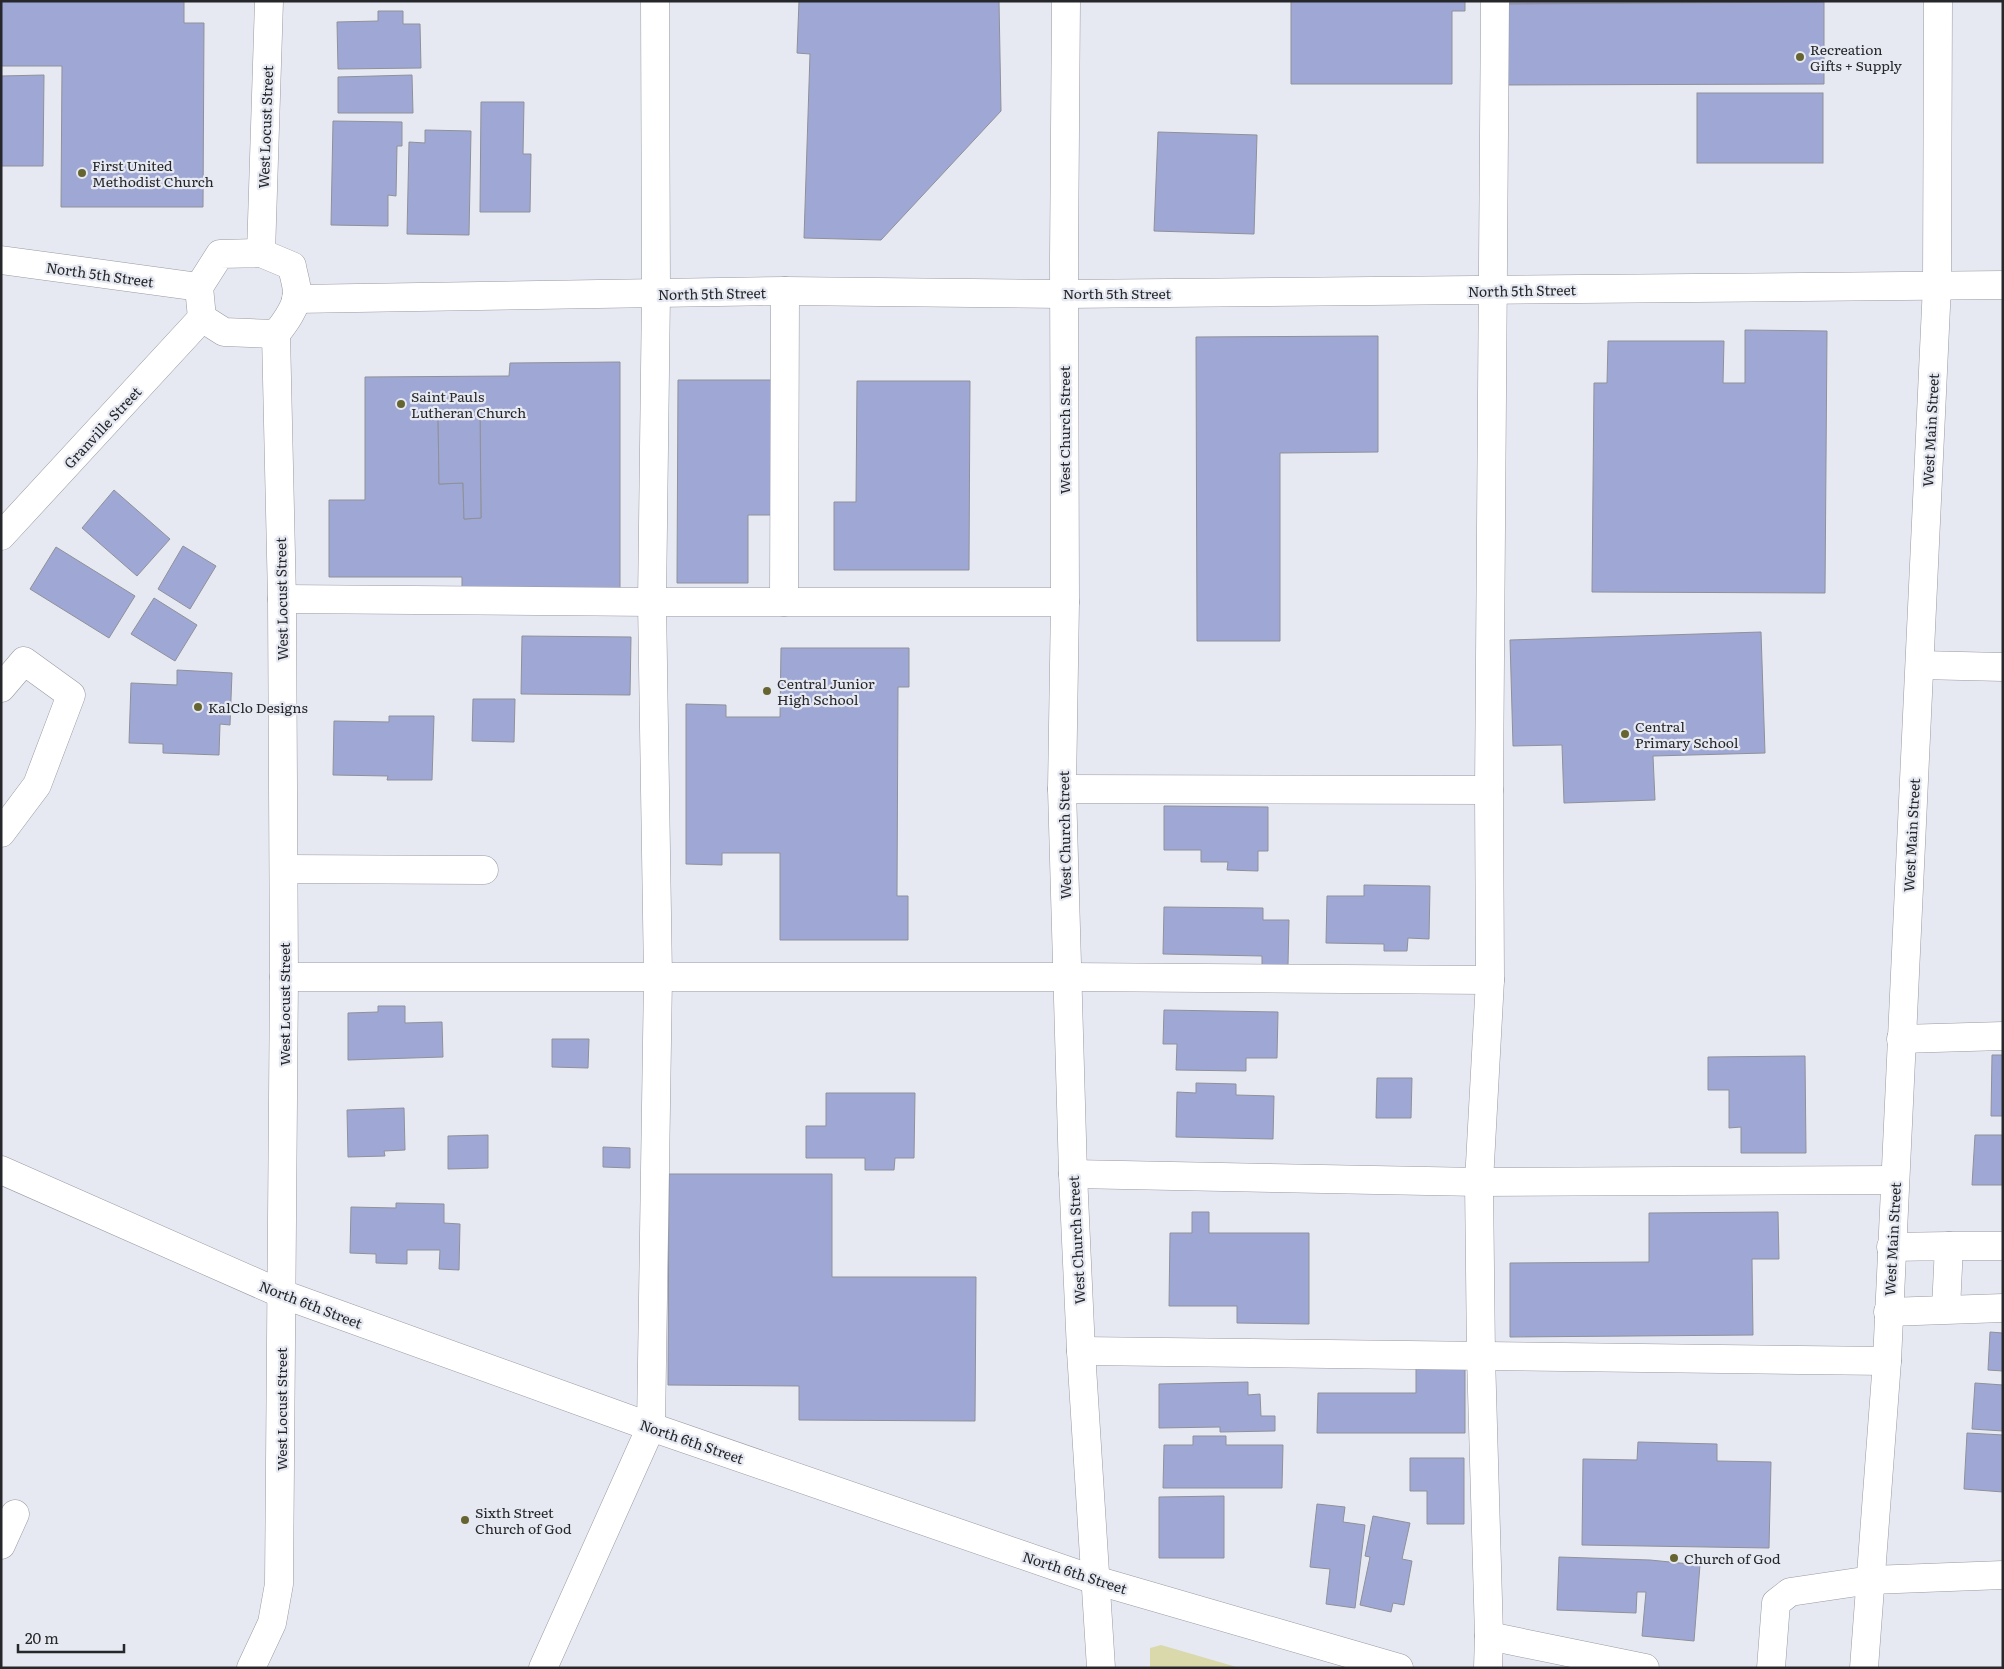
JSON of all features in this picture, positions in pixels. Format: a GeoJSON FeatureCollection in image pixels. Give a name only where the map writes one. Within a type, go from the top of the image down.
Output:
{"type":"FeatureCollection","features":[{"type":"Feature","properties":{"kind":"street","name":"West Locust Street"},"geometry":{"type":"LineString","coordinates":[[261,253],[269,1]]}},
{"type":"Feature","properties":{"kind":"street"},"geometry":{"type":"LineString","coordinates":[[542,1668],[651,1427],[658,977],[652,602],[656,294],[655,1]]}},
{"type":"Feature","properties":{"kind":"street","name":"West Church Street"},"geometry":{"type":"LineString","coordinates":[[1066,1],[1064,294],[1065,602],[1062,789],[1073,1174],[1081,1352],[1101,1668]]}},
{"type":"Feature","properties":{"kind":"street"},"geometry":{"type":"LineString","coordinates":[[1488,1668],[1489,1636],[1481,1356],[1479,1182],[1490,980],[1489,790],[1495,1]]}},
{"type":"Feature","properties":{"kind":"street","name":"West Main Street"},"geometry":{"type":"LineString","coordinates":[[1864,1668],[1872,1580],[1886,1361],[1937,285],[1938,1]]}},
{"type":"Feature","properties":{"kind":"street"},"geometry":{"type":"LineString","coordinates":[[261,253],[292,266],[297,291],[296,299],[284,324],[276,334],[224,332],[202,318],[199,287],[220,254],[261,253]]}},
{"type":"Feature","properties":{"kind":"street","name":"North 5th Street"},"geometry":{"type":"LineString","coordinates":[[1,260],[199,287]]}},
{"type":"Feature","properties":{"kind":"street","name":"North 5th Street"},"geometry":{"type":"LineString","coordinates":[[296,299],[785,291],[1064,294],[2003,285]]}},
{"type":"Feature","properties":{"kind":"street"},"geometry":{"type":"LineString","coordinates":[[784,602],[785,291]]}},
{"type":"Feature","properties":{"kind":"street","name":"Granville Street"},"geometry":{"type":"LineString","coordinates":[[4,528],[202,318]]}},
{"type":"Feature","properties":{"kind":"street","name":"West Locust Street"},"geometry":{"type":"LineString","coordinates":[[251,1668],[272,1623],[279,1584],[284,869],[282,599],[276,334]]}},
{"type":"Feature","properties":{"kind":"street"},"geometry":{"type":"LineString","coordinates":[[282,599],[652,602],[1065,602]]}},
{"type":"Feature","properties":{"kind":"street"},"geometry":{"type":"LineString","coordinates":[[1,688],[24,661],[71,695],[37,785],[1,833]]}},
{"type":"Feature","properties":{"kind":"street"},"geometry":{"type":"LineString","coordinates":[[1920,665],[2003,667]]}},
{"type":"Feature","properties":{"kind":"street"},"geometry":{"type":"LineString","coordinates":[[1062,789],[1489,790]]}},
{"type":"Feature","properties":{"kind":"street"},"geometry":{"type":"LineString","coordinates":[[284,869],[484,870]]}},
{"type":"Feature","properties":{"kind":"street"},"geometry":{"type":"LineString","coordinates":[[284,977],[1068,977],[1490,980]]}},
{"type":"Feature","properties":{"kind":"street"},"geometry":{"type":"LineString","coordinates":[[1901,1039],[2003,1036]]}},
{"type":"Feature","properties":{"kind":"street","name":"North 6th Street"},"geometry":{"type":"LineString","coordinates":[[1,1170],[282,1294],[651,1427],[1095,1580],[1399,1668]]}},
{"type":"Feature","properties":{"kind":"street"},"geometry":{"type":"LineString","coordinates":[[1073,1174],[1479,1182],[1895,1180]]}},
{"type":"Feature","properties":{"kind":"street"},"geometry":{"type":"LineString","coordinates":[[1946,1309],[1949,1246]]}},
{"type":"Feature","properties":{"kind":"street"},"geometry":{"type":"LineString","coordinates":[[1891,1247],[2003,1246]]}},
{"type":"Feature","properties":{"kind":"street"},"geometry":{"type":"LineString","coordinates":[[1888,1312],[2003,1308]]}},
{"type":"Feature","properties":{"kind":"street"},"geometry":{"type":"LineString","coordinates":[[1081,1352],[1886,1361]]}},
{"type":"Feature","properties":{"kind":"street"},"geometry":{"type":"LineString","coordinates":[[1,1545],[15,1514]]}},
{"type":"Feature","properties":{"kind":"street"},"geometry":{"type":"LineString","coordinates":[[1771,1668],[1776,1603],[1790,1592],[1872,1580],[2003,1575]]}},
{"type":"Feature","properties":{"kind":"street"},"geometry":{"type":"LineString","coordinates":[[1489,1636],[1585,1662],[1645,1668]]}},
{"type":"Feature","properties":{"kind":"green space"},"geometry":{"type":"Polygon","coordinates":[[[1161,1645],[1240,1668],[1150,1668],[1150,1648],[1161,1645]]]}},
{"type":"Feature","properties":{"kind":"building"},"geometry":{"type":"Polygon","coordinates":[[[1,1],[184,1],[184,23],[204,23],[203,207],[61,207],[62,66],[1,66],[1,1]]]}},
{"type":"Feature","properties":{"kind":"building"},"geometry":{"type":"Polygon","coordinates":[[[799,1],[999,1],[1001,111],[881,240],[804,238],[810,54],[797,53],[799,1]]]}},
{"type":"Feature","properties":{"kind":"building"},"geometry":{"type":"Polygon","coordinates":[[[1291,1],[1465,1],[1465,11],[1452,11],[1452,84],[1291,84],[1291,1]]]}},
{"type":"Feature","properties":{"kind":"building"},"geometry":{"type":"Polygon","coordinates":[[[1506,1],[1824,1],[1824,2],[1506,4],[1506,1]]]}},
{"type":"Feature","properties":{"kind":"building"},"geometry":{"type":"Polygon","coordinates":[[[1824,2],[1824,84],[1506,85],[1506,4],[1824,2]]]}},
{"type":"Feature","properties":{"kind":"building"},"geometry":{"type":"Polygon","coordinates":[[[378,11],[403,11],[403,24],[420,24],[421,68],[338,69],[337,22],[378,21],[378,11]]]}},
{"type":"Feature","properties":{"kind":"building"},"geometry":{"type":"Polygon","coordinates":[[[44,75],[43,166],[1,166],[1,76],[44,75]]]}},
{"type":"Feature","properties":{"kind":"building"},"geometry":{"type":"Polygon","coordinates":[[[412,75],[413,113],[338,113],[338,77],[412,75]]]}},
{"type":"Feature","properties":{"kind":"building"},"geometry":{"type":"Polygon","coordinates":[[[1697,93],[1823,93],[1823,163],[1697,163],[1697,93]]]}},
{"type":"Feature","properties":{"kind":"building"},"geometry":{"type":"Polygon","coordinates":[[[481,102],[524,102],[523,154],[531,154],[530,212],[480,212],[481,102]]]}},
{"type":"Feature","properties":{"kind":"building"},"geometry":{"type":"Polygon","coordinates":[[[333,121],[402,122],[402,146],[397,146],[396,196],[388,195],[388,226],[331,225],[333,121]]]}},
{"type":"Feature","properties":{"kind":"building"},"geometry":{"type":"Polygon","coordinates":[[[425,130],[471,131],[469,235],[407,234],[409,142],[425,143],[425,130]]]}},
{"type":"Feature","properties":{"kind":"building"},"geometry":{"type":"Polygon","coordinates":[[[1158,132],[1257,135],[1254,234],[1154,231],[1158,132]]]}},
{"type":"Feature","properties":{"kind":"building"},"geometry":{"type":"Polygon","coordinates":[[[1745,330],[1827,331],[1825,593],[1592,592],[1594,383],[1607,383],[1608,341],[1724,341],[1723,383],[1745,383],[1745,330]]]}},
{"type":"Feature","properties":{"kind":"building"},"geometry":{"type":"Polygon","coordinates":[[[1378,336],[1378,452],[1280,453],[1280,641],[1197,641],[1196,337],[1378,336]]]}},
{"type":"Feature","properties":{"kind":"building"},"geometry":{"type":"Polygon","coordinates":[[[620,362],[620,589],[462,589],[462,577],[329,577],[329,500],[365,500],[365,377],[509,376],[510,363],[620,362]],[[480,412],[438,413],[439,484],[463,483],[464,519],[481,518],[480,412]]]}},
{"type":"Feature","properties":{"kind":"building"},"geometry":{"type":"Polygon","coordinates":[[[678,380],[775,380],[775,515],[748,515],[748,583],[677,583],[678,380]]]}},
{"type":"Feature","properties":{"kind":"building"},"geometry":{"type":"Polygon","coordinates":[[[857,381],[970,381],[969,570],[834,570],[834,502],[856,502],[857,381]]]}},
{"type":"Feature","properties":{"kind":"building"},"geometry":{"type":"Polygon","coordinates":[[[480,412],[481,518],[464,519],[463,483],[439,484],[438,413],[480,412]]]}},
{"type":"Feature","properties":{"kind":"building"},"geometry":{"type":"Polygon","coordinates":[[[114,490],[170,539],[137,576],[82,528],[114,490]]]}},
{"type":"Feature","properties":{"kind":"building"},"geometry":{"type":"Polygon","coordinates":[[[183,546],[216,566],[190,609],[158,589],[183,546]]]}},
{"type":"Feature","properties":{"kind":"building"},"geometry":{"type":"Polygon","coordinates":[[[56,547],[135,596],[109,638],[30,589],[56,547]]]}},
{"type":"Feature","properties":{"kind":"building"},"geometry":{"type":"Polygon","coordinates":[[[154,598],[197,625],[175,661],[131,634],[154,598]]]}},
{"type":"Feature","properties":{"kind":"building"},"geometry":{"type":"Polygon","coordinates":[[[1761,632],[1765,753],[1653,756],[1655,800],[1564,803],[1562,745],[1513,746],[1510,640],[1761,632]]]}},
{"type":"Feature","properties":{"kind":"building"},"geometry":{"type":"Polygon","coordinates":[[[522,636],[631,637],[630,695],[521,694],[522,636]]]}},
{"type":"Feature","properties":{"kind":"building"},"geometry":{"type":"Polygon","coordinates":[[[781,648],[909,648],[909,687],[898,687],[897,896],[908,896],[908,940],[780,940],[780,853],[722,853],[722,865],[686,864],[686,704],[726,705],[726,717],[780,717],[781,648]]]}},
{"type":"Feature","properties":{"kind":"building"},"geometry":{"type":"Polygon","coordinates":[[[177,670],[232,673],[230,725],[220,724],[219,755],[163,753],[163,744],[129,743],[131,683],[177,685],[177,670]]]}},
{"type":"Feature","properties":{"kind":"building"},"geometry":{"type":"Polygon","coordinates":[[[473,699],[515,699],[514,742],[472,741],[473,699]]]}},
{"type":"Feature","properties":{"kind":"building"},"geometry":{"type":"Polygon","coordinates":[[[389,716],[434,716],[432,780],[387,780],[388,776],[333,775],[334,721],[389,722],[389,716]]]}},
{"type":"Feature","properties":{"kind":"building"},"geometry":{"type":"Polygon","coordinates":[[[1164,806],[1268,807],[1268,851],[1258,851],[1258,871],[1227,870],[1228,862],[1201,862],[1201,850],[1164,850],[1164,806]]]}},
{"type":"Feature","properties":{"kind":"building"},"geometry":{"type":"Polygon","coordinates":[[[1364,885],[1430,886],[1429,939],[1408,938],[1407,951],[1384,951],[1384,944],[1326,943],[1327,896],[1364,896],[1364,885]]]}},
{"type":"Feature","properties":{"kind":"building"},"geometry":{"type":"Polygon","coordinates":[[[1164,907],[1263,908],[1263,920],[1289,920],[1288,965],[1262,965],[1262,956],[1163,954],[1164,907]]]}},
{"type":"Feature","properties":{"kind":"building"},"geometry":{"type":"Polygon","coordinates":[[[378,1006],[405,1006],[405,1023],[442,1022],[443,1057],[348,1060],[348,1013],[378,1012],[378,1006]]]}},
{"type":"Feature","properties":{"kind":"building"},"geometry":{"type":"Polygon","coordinates":[[[1164,1010],[1278,1012],[1277,1058],[1246,1058],[1246,1071],[1176,1070],[1177,1044],[1163,1044],[1164,1010]]]}},
{"type":"Feature","properties":{"kind":"building"},"geometry":{"type":"Polygon","coordinates":[[[552,1039],[589,1039],[588,1068],[552,1067],[552,1039]]]}},
{"type":"Feature","properties":{"kind":"building"},"geometry":{"type":"Polygon","coordinates":[[[1992,1055],[2003,1055],[2003,1116],[1991,1116],[1992,1055]]]}},
{"type":"Feature","properties":{"kind":"building"},"geometry":{"type":"Polygon","coordinates":[[[1805,1056],[1806,1153],[1741,1153],[1741,1127],[1729,1128],[1729,1090],[1708,1090],[1708,1057],[1805,1056]]]}},
{"type":"Feature","properties":{"kind":"building"},"geometry":{"type":"Polygon","coordinates":[[[1377,1078],[1412,1078],[1411,1118],[1376,1118],[1377,1078]]]}},
{"type":"Feature","properties":{"kind":"building"},"geometry":{"type":"Polygon","coordinates":[[[1196,1083],[1236,1084],[1236,1095],[1274,1096],[1273,1139],[1176,1137],[1177,1092],[1196,1093],[1196,1083]]]}},
{"type":"Feature","properties":{"kind":"building"},"geometry":{"type":"Polygon","coordinates":[[[826,1093],[915,1093],[914,1158],[895,1158],[894,1170],[865,1170],[865,1158],[806,1158],[806,1126],[826,1126],[826,1093]]]}},
{"type":"Feature","properties":{"kind":"building"},"geometry":{"type":"Polygon","coordinates":[[[404,1108],[405,1150],[384,1151],[385,1156],[348,1157],[347,1110],[404,1108]]]}},
{"type":"Feature","properties":{"kind":"building"},"geometry":{"type":"Polygon","coordinates":[[[488,1135],[488,1168],[448,1169],[448,1136],[488,1135]]]}},
{"type":"Feature","properties":{"kind":"building"},"geometry":{"type":"Polygon","coordinates":[[[1975,1135],[2003,1135],[2003,1185],[1972,1185],[1975,1135]]]}},
{"type":"Feature","properties":{"kind":"building"},"geometry":{"type":"Polygon","coordinates":[[[603,1147],[630,1148],[630,1168],[603,1167],[603,1147]]]}},
{"type":"Feature","properties":{"kind":"building"},"geometry":{"type":"Polygon","coordinates":[[[669,1174],[832,1174],[832,1277],[976,1277],[975,1421],[799,1420],[799,1386],[668,1385],[669,1174]]]}},
{"type":"Feature","properties":{"kind":"building"},"geometry":{"type":"Polygon","coordinates":[[[396,1203],[444,1204],[444,1223],[460,1224],[459,1270],[439,1269],[440,1250],[407,1250],[407,1264],[376,1263],[376,1254],[350,1253],[351,1207],[396,1208],[396,1203]]]}},
{"type":"Feature","properties":{"kind":"building"},"geometry":{"type":"Polygon","coordinates":[[[1192,1212],[1209,1212],[1209,1233],[1309,1233],[1309,1324],[1237,1323],[1237,1306],[1169,1306],[1170,1233],[1192,1233],[1192,1212]]]}},
{"type":"Feature","properties":{"kind":"building"},"geometry":{"type":"Polygon","coordinates":[[[1778,1212],[1779,1259],[1752,1259],[1753,1335],[1510,1337],[1510,1263],[1649,1262],[1649,1213],[1778,1212]]]}},
{"type":"Feature","properties":{"kind":"building"},"geometry":{"type":"Polygon","coordinates":[[[1990,1332],[2003,1333],[2003,1371],[1988,1370],[1990,1332]]]}},
{"type":"Feature","properties":{"kind":"building"},"geometry":{"type":"Polygon","coordinates":[[[1416,1369],[1465,1369],[1465,1433],[1317,1433],[1318,1393],[1416,1393],[1416,1369]]]}},
{"type":"Feature","properties":{"kind":"building"},"geometry":{"type":"Polygon","coordinates":[[[1248,1382],[1248,1395],[1260,1394],[1261,1416],[1275,1416],[1275,1431],[1220,1432],[1220,1427],[1159,1428],[1159,1384],[1248,1382]]]}},
{"type":"Feature","properties":{"kind":"building"},"geometry":{"type":"Polygon","coordinates":[[[1975,1383],[2003,1385],[2003,1431],[1972,1429],[1975,1383]]]}},
{"type":"Feature","properties":{"kind":"building"},"geometry":{"type":"Polygon","coordinates":[[[1967,1433],[2003,1435],[2003,1492],[1964,1489],[1967,1433]]]}},
{"type":"Feature","properties":{"kind":"building"},"geometry":{"type":"Polygon","coordinates":[[[1193,1436],[1226,1436],[1226,1445],[1283,1445],[1282,1488],[1163,1488],[1164,1445],[1193,1445],[1193,1436]]]}},
{"type":"Feature","properties":{"kind":"building"},"geometry":{"type":"Polygon","coordinates":[[[1638,1442],[1717,1444],[1717,1461],[1771,1462],[1769,1548],[1582,1545],[1583,1459],[1637,1460],[1638,1442]]]}},
{"type":"Feature","properties":{"kind":"building"},"geometry":{"type":"Polygon","coordinates":[[[1410,1458],[1464,1458],[1464,1524],[1427,1524],[1427,1491],[1410,1491],[1410,1458]]]}},
{"type":"Feature","properties":{"kind":"building"},"geometry":{"type":"Polygon","coordinates":[[[1224,1496],[1224,1558],[1159,1558],[1159,1497],[1224,1496]]]}},
{"type":"Feature","properties":{"kind":"building"},"geometry":{"type":"Polygon","coordinates":[[[1317,1504],[1345,1507],[1343,1522],[1365,1525],[1355,1608],[1326,1604],[1330,1569],[1310,1567],[1317,1504]]]}},
{"type":"Feature","properties":{"kind":"building"},"geometry":{"type":"Polygon","coordinates":[[[1373,1516],[1410,1523],[1402,1559],[1412,1561],[1404,1605],[1393,1603],[1391,1612],[1360,1605],[1370,1557],[1365,1556],[1373,1516]]]}},
{"type":"Feature","properties":{"kind":"building"},"geometry":{"type":"Polygon","coordinates":[[[1559,1557],[1650,1560],[1700,1565],[1694,1641],[1642,1636],[1646,1592],[1637,1592],[1636,1613],[1557,1610],[1559,1557]]]}},
{"type":"Feature","properties":{"kind":"place","name":"Recreation Gifts + Supply"},"geometry":{"type":"Point","coordinates":[1800,57]}},
{"type":"Feature","properties":{"kind":"place","name":"First United Methodist Church"},"geometry":{"type":"Point","coordinates":[82,173]}},
{"type":"Feature","properties":{"kind":"place","name":"Saint Pauls Lutheran Church"},"geometry":{"type":"Point","coordinates":[401,404]}},
{"type":"Feature","properties":{"kind":"place","name":"Central Junior High School"},"geometry":{"type":"Point","coordinates":[767,691]}},
{"type":"Feature","properties":{"kind":"place","name":"KalClo Designs"},"geometry":{"type":"Point","coordinates":[198,707]}},
{"type":"Feature","properties":{"kind":"place","name":"Central Primary School"},"geometry":{"type":"Point","coordinates":[1625,734]}},
{"type":"Feature","properties":{"kind":"place","name":"Sixth Street Church of God"},"geometry":{"type":"Point","coordinates":[465,1520]}},
{"type":"Feature","properties":{"kind":"place","name":"Church of God"},"geometry":{"type":"Point","coordinates":[1674,1558]}}]}
